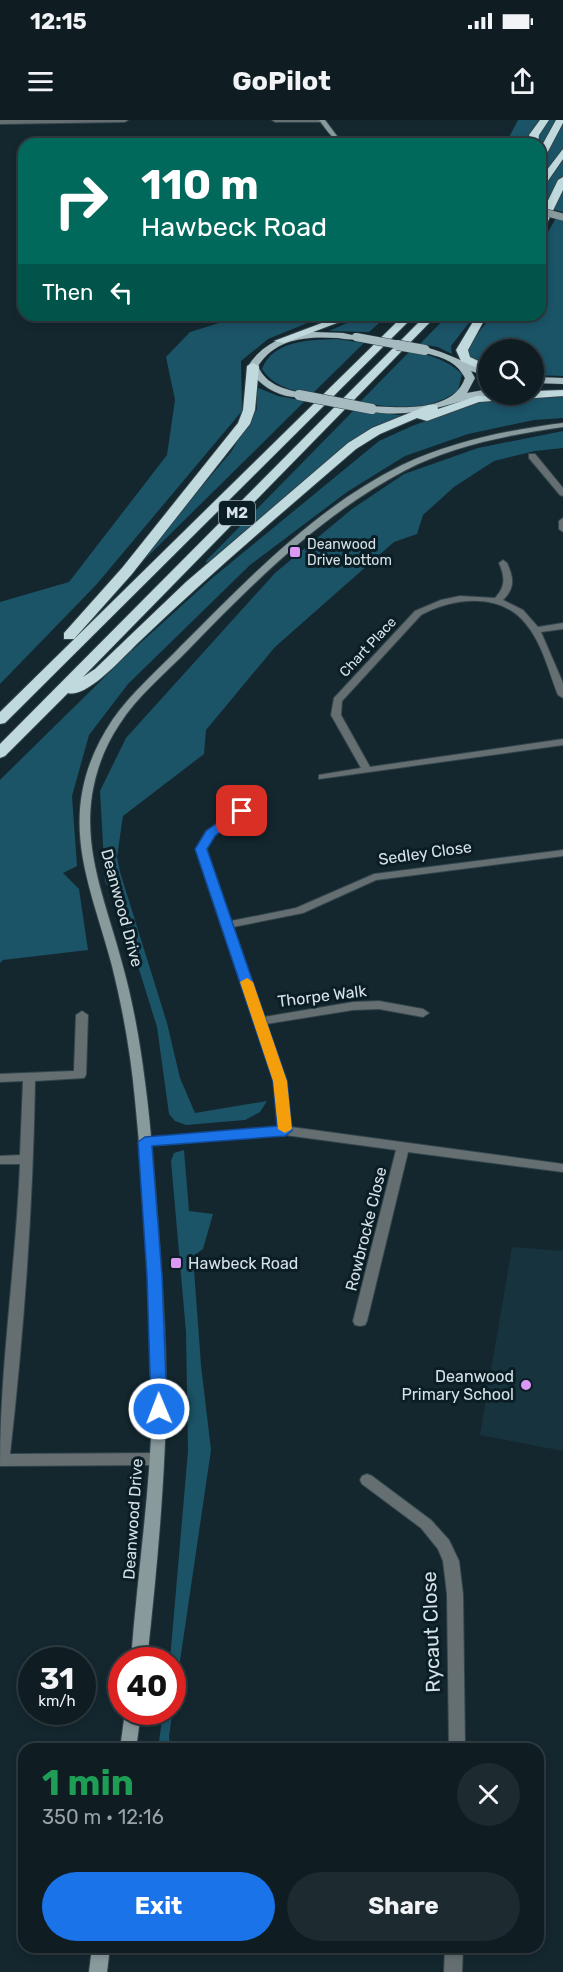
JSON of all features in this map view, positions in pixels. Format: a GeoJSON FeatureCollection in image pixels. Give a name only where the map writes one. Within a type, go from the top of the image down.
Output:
{"type":"FeatureCollection","features":[{"type":"Feature","properties":{"kind":"highway"},"geometry":{"type":"LineString","coordinates":[[534,138],[545,120]]}},
{"type":"Feature","properties":{"kind":"highway"},"geometry":{"type":"LineString","coordinates":[[538,138],[551,120]]}},
{"type":"Feature","properties":{"kind":"highway"},"geometry":{"type":"LineString","coordinates":[[546,146],[560,120]]}},
{"type":"Feature","properties":{"kind":"highway"},"geometry":{"type":"LineString","coordinates":[[546,177],[563,152]]}},
{"type":"Feature","properties":{"kind":"highway"},"geometry":{"type":"LineString","coordinates":[[546,215],[563,180]]}},
{"type":"Feature","properties":{"kind":"highway"},"geometry":{"type":"LineString","coordinates":[[280,342],[337,321]]}},
{"type":"Feature","properties":{"kind":"highway","name":"M2"},"geometry":{"type":"LineString","coordinates":[[0,720],[404,321]]}},
{"type":"Feature","properties":{"kind":"highway","name":"M2"},"geometry":{"type":"LineString","coordinates":[[0,753],[426,321]]}},
{"type":"Feature","properties":{"kind":"highway"},"geometry":{"type":"LineString","coordinates":[[478,321],[463,344],[463,355],[478,367]]}},
{"type":"Feature","properties":{"kind":"highway"},"geometry":{"type":"LineString","coordinates":[[461,364],[456,343],[468,336]]}},
{"type":"Feature","properties":{"kind":"highway","name":"M2"},"geometry":{"type":"LineString","coordinates":[[49,672],[59,647],[127,571],[244,424],[251,407],[249,378],[253,366]]}},
{"type":"Feature","properties":{"kind":"highway"},"geometry":{"type":"LineString","coordinates":[[544,392],[563,392]]}},
{"type":"Feature","properties":{"kind":"highway","name":"M2"},"geometry":{"type":"LineString","coordinates":[[326,468],[384,433],[478,399]]}},
{"type":"Feature","properties":{"kind":"highway","name":"M2"},"geometry":{"type":"LineString","coordinates":[[41,711],[100,672],[191,585],[364,438],[433,407]]}},
{"type":"Feature","properties":{"kind":"main road"},"geometry":{"type":"LineString","coordinates":[[478,369],[425,350],[356,337],[317,335],[280,342],[262,351],[253,366],[255,374],[265,383],[299,395],[372,410],[398,411],[433,407],[451,400],[478,394]]}},
{"type":"Feature","properties":{"kind":"main road"},"geometry":{"type":"LineString","coordinates":[[451,400],[469,384],[461,364]]}},
{"type":"Feature","properties":{"kind":"main road"},"geometry":{"type":"LineString","coordinates":[[544,380],[563,381]]}},
{"type":"Feature","properties":{"kind":"street"},"geometry":{"type":"LineString","coordinates":[[0,122],[125,120]]}},
{"type":"Feature","properties":{"kind":"street"},"geometry":{"type":"LineString","coordinates":[[275,120],[322,120],[337,138]]}},
{"type":"Feature","properties":{"kind":"street"},"geometry":{"type":"LineString","coordinates":[[546,213],[563,217]]}},
{"type":"Feature","properties":{"kind":"street","name":"Deanwood Drive"},"geometry":{"type":"LineString","coordinates":[[140,1647],[153,1522],[159,1358],[139,1080],[118,966],[87,870],[83,831],[86,796],[108,733],[142,691],[240,589],[288,545],[386,478],[432,455],[482,440],[563,425]]}},
{"type":"Feature","properties":{"kind":"street"},"geometry":{"type":"LineString","coordinates":[[532,456],[563,493]]}},
{"type":"Feature","properties":{"kind":"street"},"geometry":{"type":"LineString","coordinates":[[563,521],[563,529]]}},
{"type":"Feature","properties":{"kind":"street"},"geometry":{"type":"LineString","coordinates":[[495,602],[510,586],[511,581],[504,563]]}},
{"type":"Feature","properties":{"kind":"street","name":"Chart Place"},"geometry":{"type":"LineString","coordinates":[[367,770],[336,715],[337,700],[425,608],[455,600],[495,602],[519,612],[535,630],[563,695]]}},
{"type":"Feature","properties":{"kind":"street"},"geometry":{"type":"LineString","coordinates":[[535,630],[563,626]]}},
{"type":"Feature","properties":{"kind":"street"},"geometry":{"type":"LineString","coordinates":[[323,777],[563,742]]}},
{"type":"Feature","properties":{"kind":"street"},"geometry":{"type":"LineString","coordinates":[[242,811],[210,833],[202,844],[204,860],[228,924],[280,1081],[285,1131]]}},
{"type":"Feature","properties":{"kind":"street","name":"Sedley Close"},"geometry":{"type":"LineString","coordinates":[[228,924],[306,908],[374,877],[563,853]]}},
{"type":"Feature","properties":{"kind":"street","name":"Thorpe Walk"},"geometry":{"type":"LineString","coordinates":[[261,1021],[352,1006],[379,1005],[423,1013]]}},
{"type":"Feature","properties":{"kind":"street"},"geometry":{"type":"LineString","coordinates":[[0,1078],[80,1075],[82,1015]]}},
{"type":"Feature","properties":{"kind":"street"},"geometry":{"type":"LineString","coordinates":[[29,1077],[28,1159],[14,1359],[1,1460],[157,1459]]}},
{"type":"Feature","properties":{"kind":"street"},"geometry":{"type":"LineString","coordinates":[[145,1142],[285,1131],[563,1168]]}},
{"type":"Feature","properties":{"kind":"street","name":"Rowbrocke Close"},"geometry":{"type":"LineString","coordinates":[[360,1321],[403,1146]]}},
{"type":"Feature","properties":{"kind":"street"},"geometry":{"type":"LineString","coordinates":[[0,1160],[28,1159]]}},
{"type":"Feature","properties":{"kind":"street","name":"Rycaut Close"},"geometry":{"type":"LineString","coordinates":[[367,1480],[426,1524],[444,1545],[451,1561],[455,1594],[457,1743]]}},
{"type":"Feature","properties":{"kind":"street"},"geometry":{"type":"LineString","coordinates":[[129,1743],[131,1725]]}},
{"type":"Feature","properties":{"kind":"street"},"geometry":{"type":"LineString","coordinates":[[98,1972],[101,1953]]}},
{"type":"Feature","properties":{"kind":"street"},"geometry":{"type":"LineString","coordinates":[[453,1972],[454,1953]]}},
{"type":"Feature","properties":{"kind":"shaded area"},"geometry":{"type":"Polygon","coordinates":[[[518,120],[563,120],[563,212],[546,207],[546,138],[509,138],[518,120]]]}},
{"type":"Feature","properties":{"kind":"shaded area"},"geometry":{"type":"Polygon","coordinates":[[[556,218],[563,220],[563,376],[544,375],[544,339],[478,339],[478,363],[470,356],[467,348],[487,321],[546,321],[546,236],[556,218]]]}},
{"type":"Feature","properties":{"kind":"shaded area"},"geometry":{"type":"Polygon","coordinates":[[[226,321],[312,321],[268,339],[241,361],[242,411],[96,585],[0,684],[0,602],[69,582],[167,455],[175,400],[166,357],[190,332],[226,321]]]}},
{"type":"Feature","properties":{"kind":"shaded area"},"geometry":{"type":"Polygon","coordinates":[[[352,321],[381,321],[369,332],[329,331],[352,321]]]}},
{"type":"Feature","properties":{"kind":"shaded area"},"geometry":{"type":"Polygon","coordinates":[[[442,321],[470,321],[451,346],[452,354],[438,347],[420,344],[442,321]]]}},
{"type":"Feature","properties":{"kind":"shaded area"},"geometry":{"type":"Polygon","coordinates":[[[337,339],[364,343],[312,394],[277,384],[262,369],[267,359],[283,347],[304,341],[337,339]]]}},
{"type":"Feature","properties":{"kind":"shaded area"},"geometry":{"type":"Polygon","coordinates":[[[410,351],[438,359],[457,369],[462,374],[458,390],[436,402],[410,407],[359,403],[410,351]]]}},
{"type":"Feature","properties":{"kind":"shaded area"},"geometry":{"type":"Polygon","coordinates":[[[256,387],[278,396],[305,401],[137,567],[134,567],[231,452],[257,409],[256,387]]]}},
{"type":"Feature","properties":{"kind":"shaded area"},"geometry":{"type":"Polygon","coordinates":[[[563,397],[563,418],[534,420],[468,434],[405,456],[347,492],[250,565],[128,684],[89,735],[72,796],[77,866],[63,873],[79,889],[88,950],[3,960],[0,963],[0,780],[126,656],[211,579],[379,441],[412,426],[478,402],[478,405],[544,405],[544,398],[563,397]]]}},
{"type":"Feature","properties":{"kind":"shaded area"},"geometry":{"type":"Polygon","coordinates":[[[354,410],[408,416],[340,452],[208,562],[205,562],[354,410]]]}},
{"type":"Feature","properties":{"kind":"shaded area"},"geometry":{"type":"Polygon","coordinates":[[[563,431],[563,448],[535,451],[494,461],[454,487],[423,515],[417,534],[394,542],[275,647],[206,730],[204,754],[123,816],[117,857],[120,872],[167,1023],[180,1078],[195,1113],[267,1101],[260,1112],[245,1120],[186,1125],[175,1121],[169,1114],[157,1027],[122,915],[105,881],[100,791],[126,738],[275,573],[352,509],[404,474],[478,448],[563,431]]]}},
{"type":"Feature","properties":{"kind":"shaded area"},"geometry":{"type":"Polygon","coordinates":[[[184,1150],[189,1211],[213,1214],[203,1249],[193,1256],[201,1365],[211,1450],[182,1647],[171,1647],[188,1451],[186,1332],[171,1161],[174,1153],[184,1150]]]}},
{"type":"Feature","properties":{"kind":"shaded area","name":"Deanwood Primary School"},"geometry":{"type":"Polygon","coordinates":[[[512,1247],[563,1251],[563,1451],[480,1435],[512,1247]]]}},
{"type":"Feature","properties":{"kind":"shaded area"},"geometry":{"type":"Polygon","coordinates":[[[161,1725],[171,1725],[170,1743],[159,1743],[161,1725]]]}},
{"type":"Feature","properties":{"kind":"slow traffic"},"geometry":{"type":"LineString","coordinates":[[247,982],[280,1081],[285,1129]]}},
{"type":"Feature","properties":{"kind":"place","name":"Deanwood Drive bottom"},"geometry":{"type":"Point","coordinates":[295,552]}},
{"type":"Feature","properties":{"kind":"place","name":"Hawbeck Road"},"geometry":{"type":"Point","coordinates":[176,1263]}},
{"type":"Feature","properties":{"kind":"place","name":"Deanwood Primary School"},"geometry":{"type":"Point","coordinates":[526,1385]}},
{"type":"Feature","properties":{"kind":"route"},"geometry":{"type":"LineString","coordinates":[[159,1409],[159,1358],[145,1142],[253,1131],[285,1131],[285,1112],[280,1081],[201,849],[205,838],[210,833],[242,811]]}}]}
